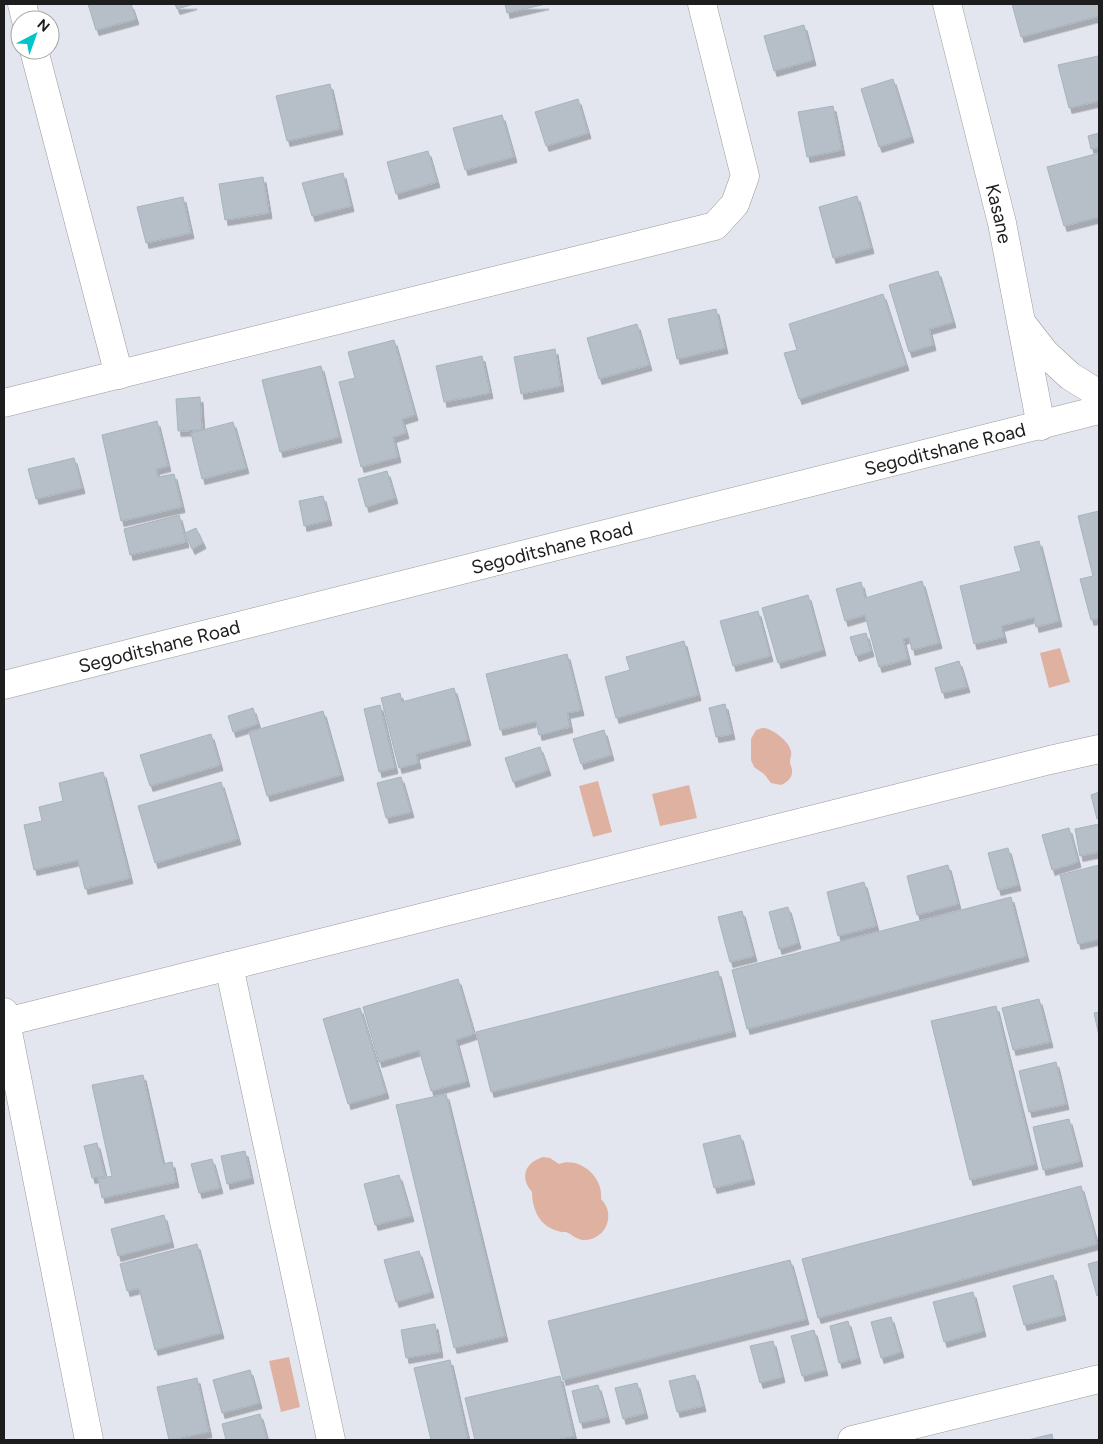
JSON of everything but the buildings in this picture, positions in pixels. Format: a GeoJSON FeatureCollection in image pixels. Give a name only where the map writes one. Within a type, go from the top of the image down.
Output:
{"type":"FeatureCollection","features":[{"type":"Feature","properties":{"kind":"street"},"geometry":{"type":"LineString","coordinates":[[4,403],[715,226],[735,204],[745,176],[702,4]]}},
{"type":"Feature","properties":{"kind":"street","name":"Kasane"},"geometry":{"type":"LineString","coordinates":[[947,4],[1002,223],[1041,426]]}},
{"type":"Feature","properties":{"kind":"street"},"geometry":{"type":"LineString","coordinates":[[37,60],[118,375]]}},
{"type":"Feature","properties":{"kind":"street"},"geometry":{"type":"LineString","coordinates":[[1020,320],[1045,353],[1070,376],[1099,394]]}},
{"type":"Feature","properties":{"kind":"street","name":"Segoditshane Road"},"geometry":{"type":"LineString","coordinates":[[4,685],[1099,410]]}},
{"type":"Feature","properties":{"kind":"street"},"geometry":{"type":"LineString","coordinates":[[89,1440],[5,1017],[229,966],[1040,762],[1099,749]]}},
{"type":"Feature","properties":{"kind":"street"},"geometry":{"type":"LineString","coordinates":[[229,966],[331,1440]]}},
{"type":"Feature","properties":{"kind":"street"},"geometry":{"type":"LineString","coordinates":[[852,1440],[1099,1379]]}},
{"type":"Feature","properties":{"kind":"shaded area"},"geometry":{"type":"Polygon","coordinates":[[[1060,648],[1070,682],[1049,688],[1040,653],[1060,648]]]}},
{"type":"Feature","properties":{"kind":"shaded area"},"geometry":{"type":"Polygon","coordinates":[[[766,728],[779,735],[790,747],[792,775],[781,785],[771,783],[764,774],[754,767],[751,760],[751,739],[756,730],[766,728]]]}},
{"type":"Feature","properties":{"kind":"shaded area"},"geometry":{"type":"Polygon","coordinates":[[[598,781],[612,832],[593,837],[579,786],[598,781]]]}},
{"type":"Feature","properties":{"kind":"shaded area"},"geometry":{"type":"Polygon","coordinates":[[[689,785],[697,818],[660,826],[652,794],[689,785]]]}},
{"type":"Feature","properties":{"kind":"shaded area"},"geometry":{"type":"Polygon","coordinates":[[[543,1157],[550,1158],[559,1164],[575,1163],[582,1166],[595,1177],[601,1191],[601,1199],[606,1205],[608,1212],[608,1219],[603,1232],[591,1239],[583,1240],[546,1226],[538,1216],[535,1211],[532,1192],[528,1187],[525,1176],[528,1167],[543,1157]]]}},
{"type":"Feature","properties":{"kind":"shaded area"},"geometry":{"type":"Polygon","coordinates":[[[289,1357],[300,1407],[281,1412],[269,1361],[289,1357]]]}}]}
